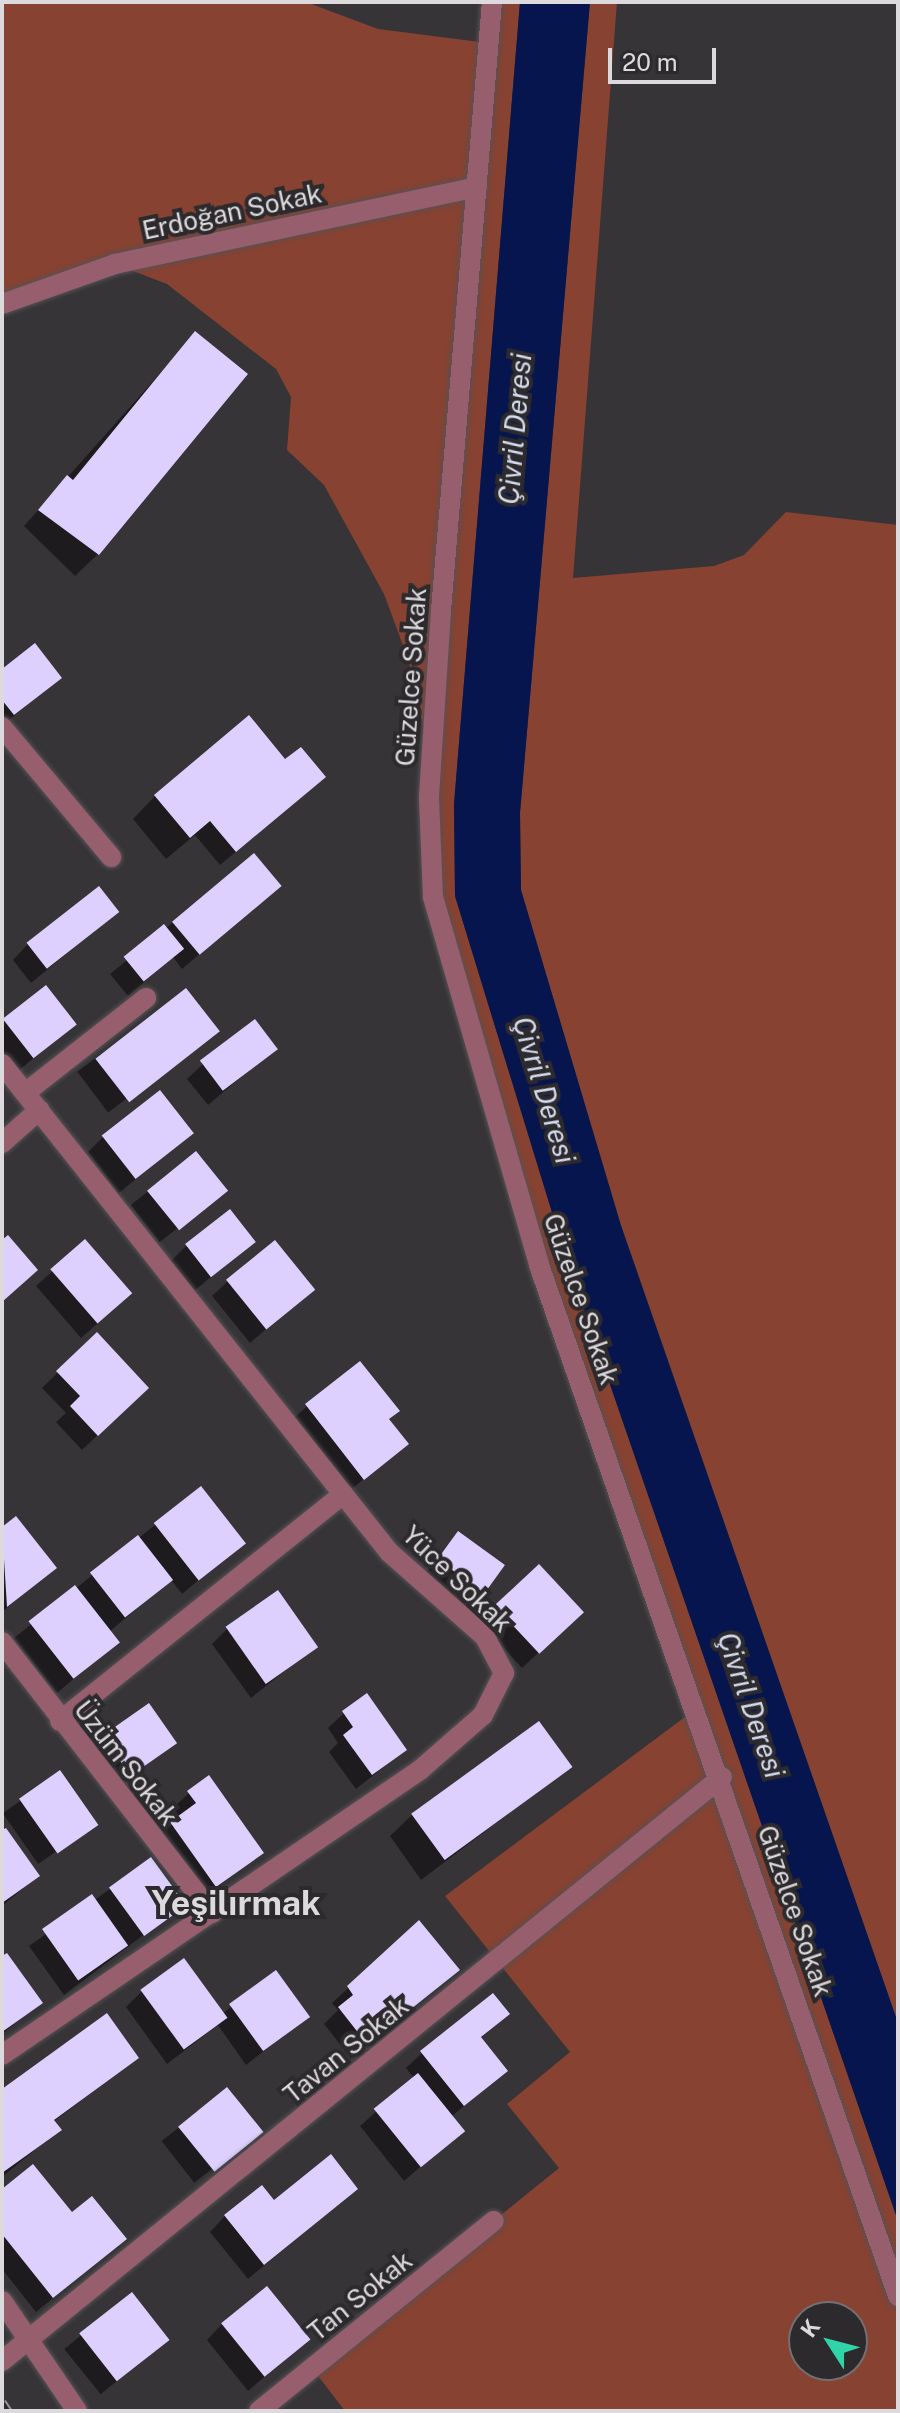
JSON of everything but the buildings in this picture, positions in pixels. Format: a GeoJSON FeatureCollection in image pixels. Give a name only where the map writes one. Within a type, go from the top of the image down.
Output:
{"type":"FeatureCollection","features":[{"type":"Feature","properties":{"kind":"street","name":"Güzelce Sokak"},"geometry":{"type":"LineString","coordinates":[[492,2],[429,798],[433,897],[539,1265],[722,1777],[898,2296]]}},
{"type":"Feature","properties":{"kind":"street","name":"Erdoğan Sokak"},"geometry":{"type":"LineString","coordinates":[[2,304],[115,264],[477,187]]}},
{"type":"Feature","properties":{"kind":"street"},"geometry":{"type":"LineString","coordinates":[[2,727],[111,857]]}},
{"type":"Feature","properties":{"kind":"street"},"geometry":{"type":"LineString","coordinates":[[25,1093],[146,998]]}},
{"type":"Feature","properties":{"kind":"street","name":"Yüce Sokak"},"geometry":{"type":"LineString","coordinates":[[2,1064],[343,1494],[416,1581],[495,1649],[501,1688],[483,1715],[420,1770],[2,2055]]}},
{"type":"Feature","properties":{"kind":"street"},"geometry":{"type":"LineString","coordinates":[[2,1143],[39,1110]]}},
{"type":"Feature","properties":{"kind":"street"},"geometry":{"type":"LineString","coordinates":[[60,1721],[343,1494]]}},
{"type":"Feature","properties":{"kind":"street","name":"Üzüm Sokak"},"geometry":{"type":"LineString","coordinates":[[2,1642],[60,1721],[212,1913]]}},
{"type":"Feature","properties":{"kind":"street","name":"Tavan Sokak"},"geometry":{"type":"LineString","coordinates":[[2,2361],[30,2342],[722,1777]]}},
{"type":"Feature","properties":{"kind":"street","name":"Tan Sokak"},"geometry":{"type":"LineString","coordinates":[[259,2411],[494,2221]]}},
{"type":"Feature","properties":{"kind":"street"},"geometry":{"type":"LineString","coordinates":[[2,2301],[77,2411]]}},
{"type":"Feature","properties":{"kind":"shaded area"},"geometry":{"type":"Polygon","coordinates":[[[2,2],[306,2],[378,29],[488,43],[492,2],[520,2],[454,804],[455,896],[562,1245],[898,2221],[898,2411],[345,2411],[312,2368],[559,2168],[507,2104],[570,2052],[445,1896],[697,1708],[588,1400],[439,930],[432,765],[408,659],[384,594],[324,485],[287,450],[291,397],[276,369],[167,284],[115,264],[2,304],[2,2]]]}},
{"type":"Feature","properties":{"kind":"shaded area"},"geometry":{"type":"Polygon","coordinates":[[[590,2],[617,2],[573,578],[714,566],[744,555],[786,512],[898,525],[898,2023],[621,1225],[521,890],[520,813],[590,2]]]}},
{"type":"Feature","properties":{"kind":"water","name":"Çivril Deresi"},"geometry":{"type":"Polygon","coordinates":[[[520,2],[590,2],[520,813],[521,890],[621,1226],[898,2023],[898,2221],[562,1245],[455,896],[454,804],[520,2]]]}},
{"type":"Feature","properties":{"kind":"railway"},"geometry":{"type":"LineString","coordinates":[[2,2402],[8,2411]]}},
{"type":"Feature","properties":{"kind":"district","name":"Yeşilırmak"},"geometry":{"type":"Point","coordinates":[236,1904]}}]}
